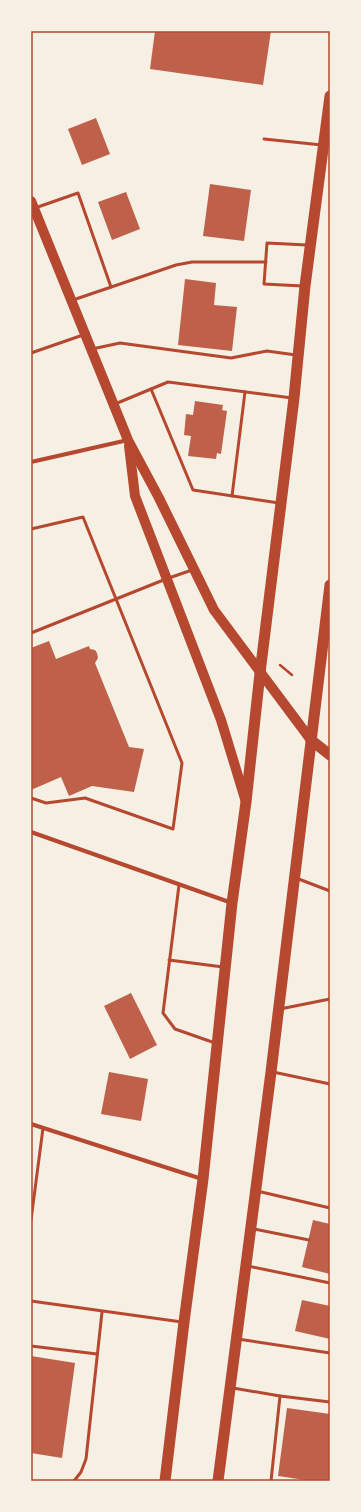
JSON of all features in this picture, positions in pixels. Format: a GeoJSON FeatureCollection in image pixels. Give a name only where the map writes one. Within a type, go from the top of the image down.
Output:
{"type":"FeatureCollection","features":[{"type":"Feature","properties":{"kind":"highway"},"geometry":{"type":"LineString","coordinates":[[165,1481],[203,1179],[232,903],[246,802],[260,673],[294,398],[305,286],[330,96]]}},
{"type":"Feature","properties":{"kind":"highway"},"geometry":{"type":"LineString","coordinates":[[218,1481],[271,1072],[311,740],[327,633],[330,585]]}},
{"type":"Feature","properties":{"kind":"highway"},"geometry":{"type":"LineString","coordinates":[[311,740],[330,755]]}},
{"type":"Feature","properties":{"kind":"main road"},"geometry":{"type":"LineString","coordinates":[[32,205],[128,440],[159,498],[214,610],[311,740]]}},
{"type":"Feature","properties":{"kind":"main road"},"geometry":{"type":"LineString","coordinates":[[128,440],[135,496],[221,720],[246,802]]}},
{"type":"Feature","properties":{"kind":"street"},"geometry":{"type":"LineString","coordinates":[[31,462],[128,440]]}},
{"type":"Feature","properties":{"kind":"street"},"geometry":{"type":"LineString","coordinates":[[31,832],[232,903]]}},
{"type":"Feature","properties":{"kind":"street"},"geometry":{"type":"LineString","coordinates":[[31,1124],[203,1179]]}},
{"type":"Feature","properties":{"kind":"lane"},"geometry":{"type":"LineString","coordinates":[[264,139],[323,146]]}},
{"type":"Feature","properties":{"kind":"lane"},"geometry":{"type":"LineString","coordinates":[[32,205],[78,194],[111,287]]}},
{"type":"Feature","properties":{"kind":"lane"},"geometry":{"type":"LineString","coordinates":[[305,286],[264,284],[267,243],[310,246]]}},
{"type":"Feature","properties":{"kind":"lane"},"geometry":{"type":"LineString","coordinates":[[71,300],[176,265],[192,262],[266,262]]}},
{"type":"Feature","properties":{"kind":"lane"},"geometry":{"type":"LineString","coordinates":[[31,353],[85,334]]}},
{"type":"Feature","properties":{"kind":"lane"},"geometry":{"type":"LineString","coordinates":[[91,349],[120,343],[231,358],[267,352],[298,355]]}},
{"type":"Feature","properties":{"kind":"lane"},"geometry":{"type":"LineString","coordinates":[[114,405],[168,382],[294,398]]}},
{"type":"Feature","properties":{"kind":"lane"},"geometry":{"type":"LineString","coordinates":[[151,389],[193,490],[281,503]]}},
{"type":"Feature","properties":{"kind":"lane"},"geometry":{"type":"LineString","coordinates":[[232,496],[245,392]]}},
{"type":"Feature","properties":{"kind":"lane"},"geometry":{"type":"LineString","coordinates":[[31,529],[83,517],[182,764],[173,829],[85,798],[46,803],[31,798]]}},
{"type":"Feature","properties":{"kind":"lane"},"geometry":{"type":"LineString","coordinates":[[31,633],[166,579],[194,570]]}},
{"type":"Feature","properties":{"kind":"lane"},"geometry":{"type":"LineString","coordinates":[[295,878],[330,891]]}},
{"type":"Feature","properties":{"kind":"lane"},"geometry":{"type":"LineString","coordinates":[[179,885],[163,1012],[175,1029],[217,1044]]}},
{"type":"Feature","properties":{"kind":"lane"},"geometry":{"type":"LineString","coordinates":[[169,960],[225,967]]}},
{"type":"Feature","properties":{"kind":"lane"},"geometry":{"type":"LineString","coordinates":[[278,1009],[330,999]]}},
{"type":"Feature","properties":{"kind":"lane"},"geometry":{"type":"LineString","coordinates":[[271,1072],[330,1084]]}},
{"type":"Feature","properties":{"kind":"lane"},"geometry":{"type":"LineString","coordinates":[[31,1220],[43,1128]]}},
{"type":"Feature","properties":{"kind":"lane"},"geometry":{"type":"LineString","coordinates":[[256,1191],[330,1208]]}},
{"type":"Feature","properties":{"kind":"lane"},"geometry":{"type":"LineString","coordinates":[[250,1229],[309,1240]]}},
{"type":"Feature","properties":{"kind":"lane"},"geometry":{"type":"LineString","coordinates":[[246,1266],[330,1283]]}},
{"type":"Feature","properties":{"kind":"lane"},"geometry":{"type":"LineString","coordinates":[[31,1301],[102,1312],[184,1322]]}},
{"type":"Feature","properties":{"kind":"lane"},"geometry":{"type":"LineString","coordinates":[[74,1481],[81,1472],[86,1459],[102,1312]]}},
{"type":"Feature","properties":{"kind":"lane"},"geometry":{"type":"LineString","coordinates":[[236,1339],[330,1353]]}},
{"type":"Feature","properties":{"kind":"lane"},"geometry":{"type":"LineString","coordinates":[[31,1346],[97,1354]]}},
{"type":"Feature","properties":{"kind":"lane"},"geometry":{"type":"LineString","coordinates":[[230,1387],[280,1396],[330,1402]]}},
{"type":"Feature","properties":{"kind":"lane"},"geometry":{"type":"LineString","coordinates":[[270,1481],[280,1396]]}},
{"type":"Feature","properties":{"kind":"path"},"geometry":{"type":"LineString","coordinates":[[280,665],[292,675]]}},
{"type":"Feature","properties":{"kind":"building"},"geometry":{"type":"Polygon","coordinates":[[[155,31],[271,31],[263,85],[150,69],[155,31]]]}},
{"type":"Feature","properties":{"kind":"building"},"geometry":{"type":"Polygon","coordinates":[[[96,118],[110,154],[82,165],[68,129],[96,118]]]}},
{"type":"Feature","properties":{"kind":"building"},"geometry":{"type":"Polygon","coordinates":[[[210,184],[251,190],[244,241],[203,236],[210,184]]]}},
{"type":"Feature","properties":{"kind":"building"},"geometry":{"type":"Polygon","coordinates":[[[126,192],[140,229],[112,240],[98,202],[126,192]]]}},
{"type":"Feature","properties":{"kind":"building"},"geometry":{"type":"Polygon","coordinates":[[[185,279],[216,283],[214,305],[237,307],[232,351],[178,345],[185,279]]]}},
{"type":"Feature","properties":{"kind":"building"},"geometry":{"type":"Polygon","coordinates":[[[195,401],[223,405],[222,410],[227,411],[221,454],[217,453],[216,459],[188,456],[191,436],[184,435],[186,414],[193,415],[195,401]]]}},
{"type":"Feature","properties":{"kind":"building"},"geometry":{"type":"Polygon","coordinates":[[[49,641],[56,659],[89,646],[90,649],[95,650],[97,653],[98,658],[95,663],[129,747],[144,749],[134,792],[92,786],[69,796],[61,777],[31,790],[31,648],[49,641]]]}},
{"type":"Feature","properties":{"kind":"building"},"geometry":{"type":"Polygon","coordinates":[[[131,993],[157,1045],[130,1059],[104,1006],[131,993]]]}},
{"type":"Feature","properties":{"kind":"building"},"geometry":{"type":"Polygon","coordinates":[[[109,1072],[148,1079],[141,1121],[101,1114],[109,1072]]]}},
{"type":"Feature","properties":{"kind":"building"},"geometry":{"type":"Polygon","coordinates":[[[313,1220],[330,1224],[330,1274],[302,1267],[313,1220]]]}},
{"type":"Feature","properties":{"kind":"building"},"geometry":{"type":"Polygon","coordinates":[[[302,1300],[330,1306],[330,1339],[295,1331],[302,1300]]]}},
{"type":"Feature","properties":{"kind":"building"},"geometry":{"type":"Polygon","coordinates":[[[31,1356],[75,1363],[62,1458],[31,1453],[31,1356]]]}},
{"type":"Feature","properties":{"kind":"building"},"geometry":{"type":"Polygon","coordinates":[[[287,1408],[330,1414],[330,1481],[312,1481],[278,1476],[287,1408]]]}}]}
